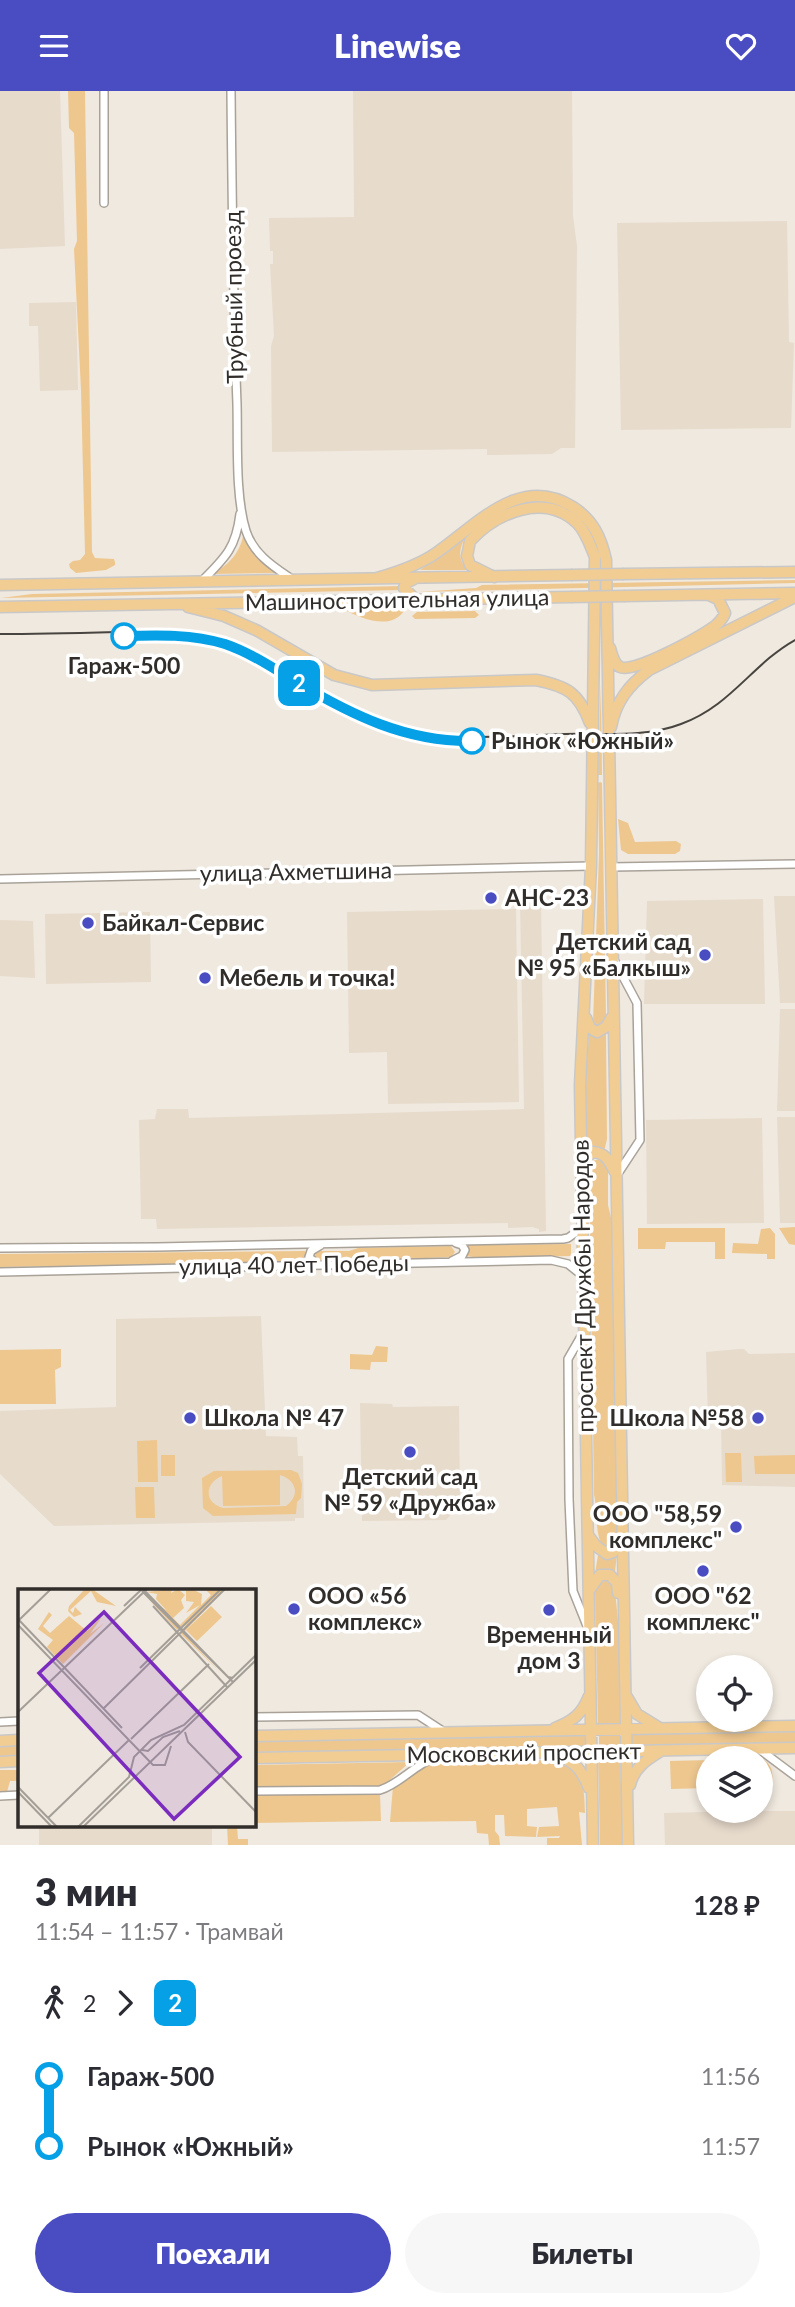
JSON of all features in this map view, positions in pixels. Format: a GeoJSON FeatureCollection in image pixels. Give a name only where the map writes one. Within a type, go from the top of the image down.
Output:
{"type":"FeatureCollection","features":[{"type":"Feature","properties":{"kind":"main road"},"geometry":{"type":"LineString","coordinates":[[377,578],[435,554],[498,507],[513,500],[547,496],[560,499],[581,513],[596,529],[606,560],[608,744]]}},
{"type":"Feature","properties":{"kind":"main road","name":"проспект Дружбы Народов"},"geometry":{"type":"LineString","coordinates":[[494,576],[470,565],[467,548],[474,537],[501,518],[528,507],[546,507],[577,523],[588,538],[595,557],[592,866],[580,1086],[592,1843]]}},
{"type":"Feature","properties":{"kind":"main road","name":"Машиностроительная улица"},"geometry":{"type":"LineString","coordinates":[[0,585],[795,572]]}},
{"type":"Feature","properties":{"kind":"main road"},"geometry":{"type":"LineString","coordinates":[[416,578],[406,583],[404,588],[416,600]]}},
{"type":"Feature","properties":{"kind":"main road"},"geometry":{"type":"LineString","coordinates":[[607,640],[615,663],[621,668],[644,664],[722,620],[725,613],[723,606],[718,599],[709,595]]}},
{"type":"Feature","properties":{"kind":"main road","name":"Машиностроительная улица"},"geometry":{"type":"LineString","coordinates":[[0,607],[795,595]]}},
{"type":"Feature","properties":{"kind":"main road"},"geometry":{"type":"LineString","coordinates":[[608,744],[612,720],[622,695],[633,682],[649,670],[795,595]]}},
{"type":"Feature","properties":{"kind":"main road"},"geometry":{"type":"LineString","coordinates":[[174,604],[224,616],[256,630],[334,675],[372,685],[536,680],[557,684],[575,695],[592,728]]}},
{"type":"Feature","properties":{"kind":"main road","name":"проспект Дружбы Народов"},"geometry":{"type":"LineString","coordinates":[[608,744],[628,1845]]}},
{"type":"Feature","properties":{"kind":"main road"},"geometry":{"type":"LineString","coordinates":[[592,785],[599,778],[610,786]]}},
{"type":"Feature","properties":{"kind":"main road"},"geometry":{"type":"LineString","coordinates":[[585,1014],[590,1028],[597,1032],[606,1027],[614,1014]]}},
{"type":"Feature","properties":{"kind":"main road"},"geometry":{"type":"LineString","coordinates":[[581,1172],[585,1158],[593,1152],[607,1158],[617,1176]]}},
{"type":"Feature","properties":{"kind":"main road"},"geometry":{"type":"LineString","coordinates":[[587,1534],[596,1546],[607,1554],[613,1552],[623,1535]]}},
{"type":"Feature","properties":{"kind":"main road"},"geometry":{"type":"LineString","coordinates":[[588,1593],[600,1575],[610,1575],[617,1583],[620,1612],[625,1628]]}},
{"type":"Feature","properties":{"kind":"main road"},"geometry":{"type":"LineString","coordinates":[[549,1730],[573,1720],[584,1706],[590,1692]]}},
{"type":"Feature","properties":{"kind":"main road"},"geometry":{"type":"LineString","coordinates":[[626,1693],[637,1714],[658,1728]]}},
{"type":"Feature","properties":{"kind":"main road","name":"Московский проспект"},"geometry":{"type":"LineString","coordinates":[[256,1736],[793,1724]]}},
{"type":"Feature","properties":{"kind":"main road"},"geometry":{"type":"LineString","coordinates":[[0,1741],[18,1740]]}},
{"type":"Feature","properties":{"kind":"main road","name":"Московский проспект"},"geometry":{"type":"LineString","coordinates":[[773,1749],[795,1748]]}},
{"type":"Feature","properties":{"kind":"main road"},"geometry":{"type":"LineString","coordinates":[[627,1796],[634,1772],[664,1749]]}},
{"type":"Feature","properties":{"kind":"main road","name":"Московский проспект"},"geometry":{"type":"LineString","coordinates":[[256,1758],[696,1749]]}},
{"type":"Feature","properties":{"kind":"main road"},"geometry":{"type":"LineString","coordinates":[[551,1753],[572,1762],[581,1770],[592,1795]]}},
{"type":"Feature","properties":{"kind":"main road"},"geometry":{"type":"LineString","coordinates":[[0,1762],[18,1761]]}},
{"type":"Feature","properties":{"kind":"street"},"geometry":{"type":"LineString","coordinates":[[104,91],[104,203]]}},
{"type":"Feature","properties":{"kind":"street","name":"Трубный проезд"},"geometry":{"type":"LineString","coordinates":[[231,91],[234,308],[242,503]]}},
{"type":"Feature","properties":{"kind":"street"},"geometry":{"type":"LineString","coordinates":[[242,503],[246,530],[258,552],[293,580]]}},
{"type":"Feature","properties":{"kind":"street"},"geometry":{"type":"LineString","coordinates":[[202,581],[231,550],[236,538],[242,503]]}},
{"type":"Feature","properties":{"kind":"street"},"geometry":{"type":"LineString","coordinates":[[611,867],[795,864]]}},
{"type":"Feature","properties":{"kind":"street","name":"улица Ахметшина"},"geometry":{"type":"LineString","coordinates":[[0,879],[592,866]]}},
{"type":"Feature","properties":{"kind":"street"},"geometry":{"type":"LineString","coordinates":[[613,957],[637,1003],[640,1140],[617,1176]]}},
{"type":"Feature","properties":{"kind":"street","name":"улица 40 лет Победы"},"geometry":{"type":"LineString","coordinates":[[0,1248],[563,1239],[582,1228]]}},
{"type":"Feature","properties":{"kind":"street"},"geometry":{"type":"LineString","coordinates":[[448,1263],[462,1256],[465,1250],[462,1245],[449,1241]]}},
{"type":"Feature","properties":{"kind":"street"},"geometry":{"type":"LineString","coordinates":[[318,1265],[309,1257],[321,1244]]}},
{"type":"Feature","properties":{"kind":"street","name":"улица 40 лет Победы"},"geometry":{"type":"LineString","coordinates":[[0,1272],[559,1261],[574,1267],[583,1276]]}},
{"type":"Feature","properties":{"kind":"street"},"geometry":{"type":"LineString","coordinates":[[583,1333],[568,1359],[569,1499],[573,1591],[589,1632]]}},
{"type":"Feature","properties":{"kind":"street"},"geometry":{"type":"LineString","coordinates":[[256,1717],[418,1715],[444,1732]]}},
{"type":"Feature","properties":{"kind":"street"},"geometry":{"type":"LineString","coordinates":[[0,1722],[18,1721]]}},
{"type":"Feature","properties":{"kind":"street"},"geometry":{"type":"LineString","coordinates":[[256,1791],[380,1790],[390,1786],[418,1764],[440,1755]]}},
{"type":"Feature","properties":{"kind":"street"},"geometry":{"type":"LineString","coordinates":[[773,1760],[795,1776]]}},
{"type":"Feature","properties":{"kind":"street"},"geometry":{"type":"LineString","coordinates":[[0,1796],[18,1795]]}},
{"type":"Feature","properties":{"kind":"shaded area"},"geometry":{"type":"Polygon","coordinates":[[[0,91],[60,91],[65,246],[0,249],[0,91]]]}},
{"type":"Feature","properties":{"kind":"shaded area"},"geometry":{"type":"Polygon","coordinates":[[[68,91],[85,91],[92,552],[95,558],[114,559],[115,562],[115,565],[106,570],[76,573],[69,564],[80,560],[85,554],[74,249],[77,241],[74,133],[69,128],[68,91]]]}},
{"type":"Feature","properties":{"kind":"shaded area"},"geometry":{"type":"Polygon","coordinates":[[[353,91],[572,91],[573,216],[577,246],[575,448],[561,448],[552,454],[496,455],[487,455],[487,449],[272,452],[271,346],[274,336],[270,264],[273,264],[273,251],[270,251],[269,218],[354,217],[353,91]]]}},
{"type":"Feature","properties":{"kind":"shaded area"},"geometry":{"type":"Polygon","coordinates":[[[787,221],[789,342],[794,343],[791,428],[621,430],[617,223],[787,221]]]}},
{"type":"Feature","properties":{"kind":"shaded area"},"geometry":{"type":"Polygon","coordinates":[[[76,302],[78,390],[40,391],[38,326],[29,326],[29,303],[76,302]]]}},
{"type":"Feature","properties":{"kind":"shaded area"},"geometry":{"type":"Polygon","coordinates":[[[244,528],[258,557],[277,573],[212,574],[225,566],[235,555],[244,528]]]}},
{"type":"Feature","properties":{"kind":"shaded area"},"geometry":{"type":"Polygon","coordinates":[[[466,536],[460,553],[468,570],[420,570],[466,536]]]}},
{"type":"Feature","properties":{"kind":"shaded area"},"geometry":{"type":"Polygon","coordinates":[[[795,580],[795,583],[419,592],[476,588],[482,585],[795,580]]]}},
{"type":"Feature","properties":{"kind":"shaded area"},"geometry":{"type":"Polygon","coordinates":[[[402,586],[402,590],[1,598],[32,594],[402,586]]]}},
{"type":"Feature","properties":{"kind":"shaded area"},"geometry":{"type":"Polygon","coordinates":[[[406,608],[393,620],[385,621],[368,619],[343,609],[406,608]]]}},
{"type":"Feature","properties":{"kind":"shaded area"},"geometry":{"type":"Polygon","coordinates":[[[475,611],[479,615],[475,618],[415,619],[412,616],[417,612],[475,611]]]}},
{"type":"Feature","properties":{"kind":"shaded area"},"geometry":{"type":"Polygon","coordinates":[[[601,683],[602,775],[598,775],[601,683]]]}},
{"type":"Feature","properties":{"kind":"shaded area"},"geometry":{"type":"Polygon","coordinates":[[[600,782],[606,1015],[604,1024],[598,1027],[593,1023],[600,782]]]}},
{"type":"Feature","properties":{"kind":"shaded area"},"geometry":{"type":"Polygon","coordinates":[[[618,819],[628,823],[635,842],[676,841],[681,844],[680,851],[675,854],[628,854],[621,850],[618,819]]]}},
{"type":"Feature","properties":{"kind":"shaded area"},"geometry":{"type":"Polygon","coordinates":[[[774,896],[795,896],[795,1003],[780,1003],[774,896]]]}},
{"type":"Feature","properties":{"kind":"shaded area","name":"Детский сад № 95 «Балкыш»"},"geometry":{"type":"Polygon","coordinates":[[[763,899],[765,1004],[644,1004],[647,901],[763,899]]]}},
{"type":"Feature","properties":{"kind":"shaded area"},"geometry":{"type":"Polygon","coordinates":[[[541,901],[546,1231],[539,1232],[539,1229],[532,1227],[508,1228],[508,1223],[157,1229],[156,1219],[141,1219],[139,1120],[155,1119],[157,1109],[188,1109],[189,1118],[524,1109],[520,902],[541,901]]]}},
{"type":"Feature","properties":{"kind":"shaded area"},"geometry":{"type":"Polygon","coordinates":[[[516,909],[519,1102],[388,1104],[387,1052],[349,1053],[347,912],[516,909]]]}},
{"type":"Feature","properties":{"kind":"shaded area"},"geometry":{"type":"Polygon","coordinates":[[[150,912],[151,982],[46,984],[45,914],[150,912]]]}},
{"type":"Feature","properties":{"kind":"shaded area"},"geometry":{"type":"Polygon","coordinates":[[[0,920],[33,921],[35,978],[0,976],[0,920]]]}},
{"type":"Feature","properties":{"kind":"shaded area"},"geometry":{"type":"Polygon","coordinates":[[[780,1009],[795,1009],[795,1111],[777,1111],[780,1009]]]}},
{"type":"Feature","properties":{"kind":"shaded area"},"geometry":{"type":"Polygon","coordinates":[[[589,1034],[599,1037],[606,1034],[607,1139],[604,1152],[585,1152],[585,1089],[589,1034]]]}},
{"type":"Feature","properties":{"kind":"shaded area"},"geometry":{"type":"Polygon","coordinates":[[[777,1117],[795,1117],[795,1223],[780,1223],[777,1117]]]}},
{"type":"Feature","properties":{"kind":"shaded area"},"geometry":{"type":"Polygon","coordinates":[[[762,1118],[764,1223],[647,1224],[646,1120],[762,1118]]]}},
{"type":"Feature","properties":{"kind":"shaded area"},"geometry":{"type":"Polygon","coordinates":[[[600,1159],[608,1168],[608,1205],[612,1222],[618,1519],[615,1540],[605,1548],[599,1538],[594,1495],[589,1165],[600,1159]]]}},
{"type":"Feature","properties":{"kind":"shaded area"},"geometry":{"type":"Polygon","coordinates":[[[795,1227],[795,1245],[789,1244],[779,1228],[795,1227]]]}},
{"type":"Feature","properties":{"kind":"shaded area"},"geometry":{"type":"Polygon","coordinates":[[[638,1228],[725,1228],[725,1259],[715,1259],[715,1242],[666,1242],[665,1249],[638,1249],[638,1228]]]}},
{"type":"Feature","properties":{"kind":"shaded area"},"geometry":{"type":"Polygon","coordinates":[[[770,1228],[775,1234],[775,1259],[767,1259],[767,1254],[732,1253],[733,1243],[758,1244],[761,1229],[770,1228]]]}},
{"type":"Feature","properties":{"kind":"shaded area"},"geometry":{"type":"Polygon","coordinates":[[[571,1244],[571,1256],[481,1258],[466,1256],[465,1245],[571,1244]]]}},
{"type":"Feature","properties":{"kind":"shaded area"},"geometry":{"type":"Polygon","coordinates":[[[451,1246],[455,1252],[451,1257],[321,1262],[316,1259],[315,1254],[318,1251],[349,1251],[358,1248],[451,1246]]]}},
{"type":"Feature","properties":{"kind":"shaded area"},"geometry":{"type":"Polygon","coordinates":[[[305,1251],[307,1262],[0,1267],[0,1254],[305,1251]]]}},
{"type":"Feature","properties":{"kind":"shaded area","name":"Школа № 47"},"geometry":{"type":"Polygon","coordinates":[[[261,1316],[266,1436],[297,1437],[298,1456],[303,1456],[304,1518],[295,1518],[295,1521],[54,1526],[0,1474],[0,1411],[116,1407],[116,1319],[261,1316]]]}},
{"type":"Feature","properties":{"kind":"shaded area"},"geometry":{"type":"Polygon","coordinates":[[[376,1346],[388,1347],[387,1362],[371,1362],[370,1370],[350,1369],[350,1354],[372,1355],[376,1346]]]}},
{"type":"Feature","properties":{"kind":"shaded area"},"geometry":{"type":"Polygon","coordinates":[[[61,1349],[61,1367],[55,1370],[56,1404],[0,1404],[0,1350],[61,1349]]]}},
{"type":"Feature","properties":{"kind":"shaded area","name":"Школа №58"},"geometry":{"type":"Polygon","coordinates":[[[744,1349],[749,1354],[795,1353],[795,1487],[722,1485],[721,1420],[720,1417],[708,1418],[706,1352],[744,1349]]]}},
{"type":"Feature","properties":{"kind":"shaded area","name":"Детский сад № 59 «Дружба»"},"geometry":{"type":"Polygon","coordinates":[[[360,1403],[392,1404],[393,1407],[459,1406],[460,1504],[446,1520],[362,1521],[360,1403]]]}},
{"type":"Feature","properties":{"kind":"shaded area"},"geometry":{"type":"Polygon","coordinates":[[[157,1440],[158,1482],[138,1482],[137,1441],[157,1440]]]}},
{"type":"Feature","properties":{"kind":"shaded area"},"geometry":{"type":"Polygon","coordinates":[[[725,1453],[741,1453],[742,1482],[726,1482],[725,1453]]]}},
{"type":"Feature","properties":{"kind":"shaded area"},"geometry":{"type":"Polygon","coordinates":[[[161,1455],[175,1455],[175,1476],[161,1476],[161,1455]]]}},
{"type":"Feature","properties":{"kind":"shaded area"},"geometry":{"type":"Polygon","coordinates":[[[795,1455],[795,1474],[755,1474],[754,1456],[795,1455]]]}},
{"type":"Feature","properties":{"kind":"shaded area"},"geometry":{"type":"Polygon","coordinates":[[[291,1470],[298,1473],[302,1484],[296,1514],[213,1516],[203,1508],[202,1478],[214,1471],[291,1470]],[[280,1475],[280,1505],[223,1506],[222,1476],[212,1483],[209,1497],[223,1508],[286,1506],[294,1497],[295,1488],[280,1475]]]}},
{"type":"Feature","properties":{"kind":"shaded area"},"geometry":{"type":"Polygon","coordinates":[[[135,1487],[154,1487],[155,1518],[136,1518],[135,1487]]]}},
{"type":"Feature","properties":{"kind":"shaded area"},"geometry":{"type":"Polygon","coordinates":[[[617,1554],[615,1572],[604,1569],[595,1573],[598,1555],[604,1557],[617,1554]]]}},
{"type":"Feature","properties":{"kind":"shaded area"},"geometry":{"type":"Polygon","coordinates":[[[607,1580],[615,1590],[619,1631],[620,1723],[598,1724],[595,1591],[599,1581],[607,1580]]]}},
{"type":"Feature","properties":{"kind":"shaded area"},"geometry":{"type":"Polygon","coordinates":[[[795,1732],[795,1743],[631,1745],[631,1734],[795,1732]]]}},
{"type":"Feature","properties":{"kind":"shaded area"},"geometry":{"type":"Polygon","coordinates":[[[620,1734],[620,1745],[599,1745],[599,1735],[620,1734]]]}},
{"type":"Feature","properties":{"kind":"shaded area"},"geometry":{"type":"Polygon","coordinates":[[[587,1735],[587,1747],[256,1752],[256,1741],[587,1735]]]}},
{"type":"Feature","properties":{"kind":"shaded area"},"geometry":{"type":"Polygon","coordinates":[[[18,1744],[18,1756],[0,1756],[0,1745],[18,1744]]]}},
{"type":"Feature","properties":{"kind":"shaded area"},"geometry":{"type":"Polygon","coordinates":[[[598,1757],[620,1757],[623,1845],[600,1845],[598,1757]]]}},
{"type":"Feature","properties":{"kind":"shaded area"},"geometry":{"type":"Polygon","coordinates":[[[561,1760],[575,1768],[582,1781],[585,1813],[579,1812],[582,1845],[547,1845],[547,1838],[560,1836],[537,1837],[539,1827],[559,1826],[557,1807],[527,1809],[527,1826],[537,1827],[536,1837],[505,1836],[504,1815],[495,1815],[495,1831],[500,1845],[489,1845],[488,1834],[477,1833],[476,1821],[390,1822],[393,1786],[410,1773],[432,1762],[561,1760]]]}},
{"type":"Feature","properties":{"kind":"shaded area"},"geometry":{"type":"Polygon","coordinates":[[[696,1760],[696,1788],[671,1789],[670,1761],[696,1760]]]}},
{"type":"Feature","properties":{"kind":"shaded area"},"geometry":{"type":"Polygon","coordinates":[[[410,1762],[383,1786],[256,1788],[256,1765],[410,1762]]]}},
{"type":"Feature","properties":{"kind":"shaded area"},"geometry":{"type":"Polygon","coordinates":[[[0,1770],[18,1770],[18,1781],[10,1781],[7,1792],[0,1792],[0,1770]]]}},
{"type":"Feature","properties":{"kind":"shaded area"},"geometry":{"type":"Polygon","coordinates":[[[256,1794],[380,1794],[381,1821],[256,1823],[256,1794]]]}},
{"type":"Feature","properties":{"kind":"shaded area"},"geometry":{"type":"Polygon","coordinates":[[[773,1811],[795,1811],[795,1845],[665,1845],[664,1813],[696,1812],[696,1823],[773,1823],[773,1811]]]}},
{"type":"Feature","properties":{"kind":"shaded area"},"geometry":{"type":"Polygon","coordinates":[[[212,1827],[212,1845],[39,1845],[39,1828],[212,1827]]]}},
{"type":"Feature","properties":{"kind":"shaded area"},"geometry":{"type":"Polygon","coordinates":[[[227,1827],[237,1827],[238,1839],[248,1839],[248,1845],[228,1845],[227,1827]]]}},
{"type":"Feature","properties":{"kind":"tram line"},"geometry":{"type":"LineString","coordinates":[[0,634],[164,631],[212,637],[254,652],[372,719],[419,733],[467,737],[624,734],[681,724],[714,707],[766,661],[795,640]]}},
{"type":"Feature","properties":{"kind":"tram line","name":"2"},"geometry":{"type":"LineString","coordinates":[[124,636],[193,637],[226,645],[260,660],[370,722],[425,737],[472,741]]}},
{"type":"Feature","properties":{"kind":"place","name":"Гараж-500"},"geometry":{"type":"Point","coordinates":[124,636]}},
{"type":"Feature","properties":{"kind":"place","name":"Рынок «Южный»"},"geometry":{"type":"Point","coordinates":[472,741]}},
{"type":"Feature","properties":{"kind":"place","name":"АНС-23"},"geometry":{"type":"Point","coordinates":[491,898]}},
{"type":"Feature","properties":{"kind":"place","name":"Байкал-Сервис"},"geometry":{"type":"Point","coordinates":[88,923]}},
{"type":"Feature","properties":{"kind":"place","name":"Детский сад № 95 «Балкыш»"},"geometry":{"type":"Point","coordinates":[705,955]}},
{"type":"Feature","properties":{"kind":"place","name":"Мебель и точка!"},"geometry":{"type":"Point","coordinates":[205,978]}},
{"type":"Feature","properties":{"kind":"place","name":"Школа № 47"},"geometry":{"type":"Point","coordinates":[190,1418]}},
{"type":"Feature","properties":{"kind":"place","name":"Школа №58"},"geometry":{"type":"Point","coordinates":[758,1418]}},
{"type":"Feature","properties":{"kind":"place","name":"Детский сад № 59 «Дружба»"},"geometry":{"type":"Point","coordinates":[410,1452]}},
{"type":"Feature","properties":{"kind":"place","name":"ООО \"58,59 комплекс\""},"geometry":{"type":"Point","coordinates":[736,1527]}},
{"type":"Feature","properties":{"kind":"place","name":"ООО \"62 комплекс\""},"geometry":{"type":"Point","coordinates":[703,1571]}},
{"type":"Feature","properties":{"kind":"place","name":"ООО «56 комплекс»"},"geometry":{"type":"Point","coordinates":[294,1609]}},
{"type":"Feature","properties":{"kind":"place","name":"Временный дом 3"},"geometry":{"type":"Point","coordinates":[549,1610]}}]}
